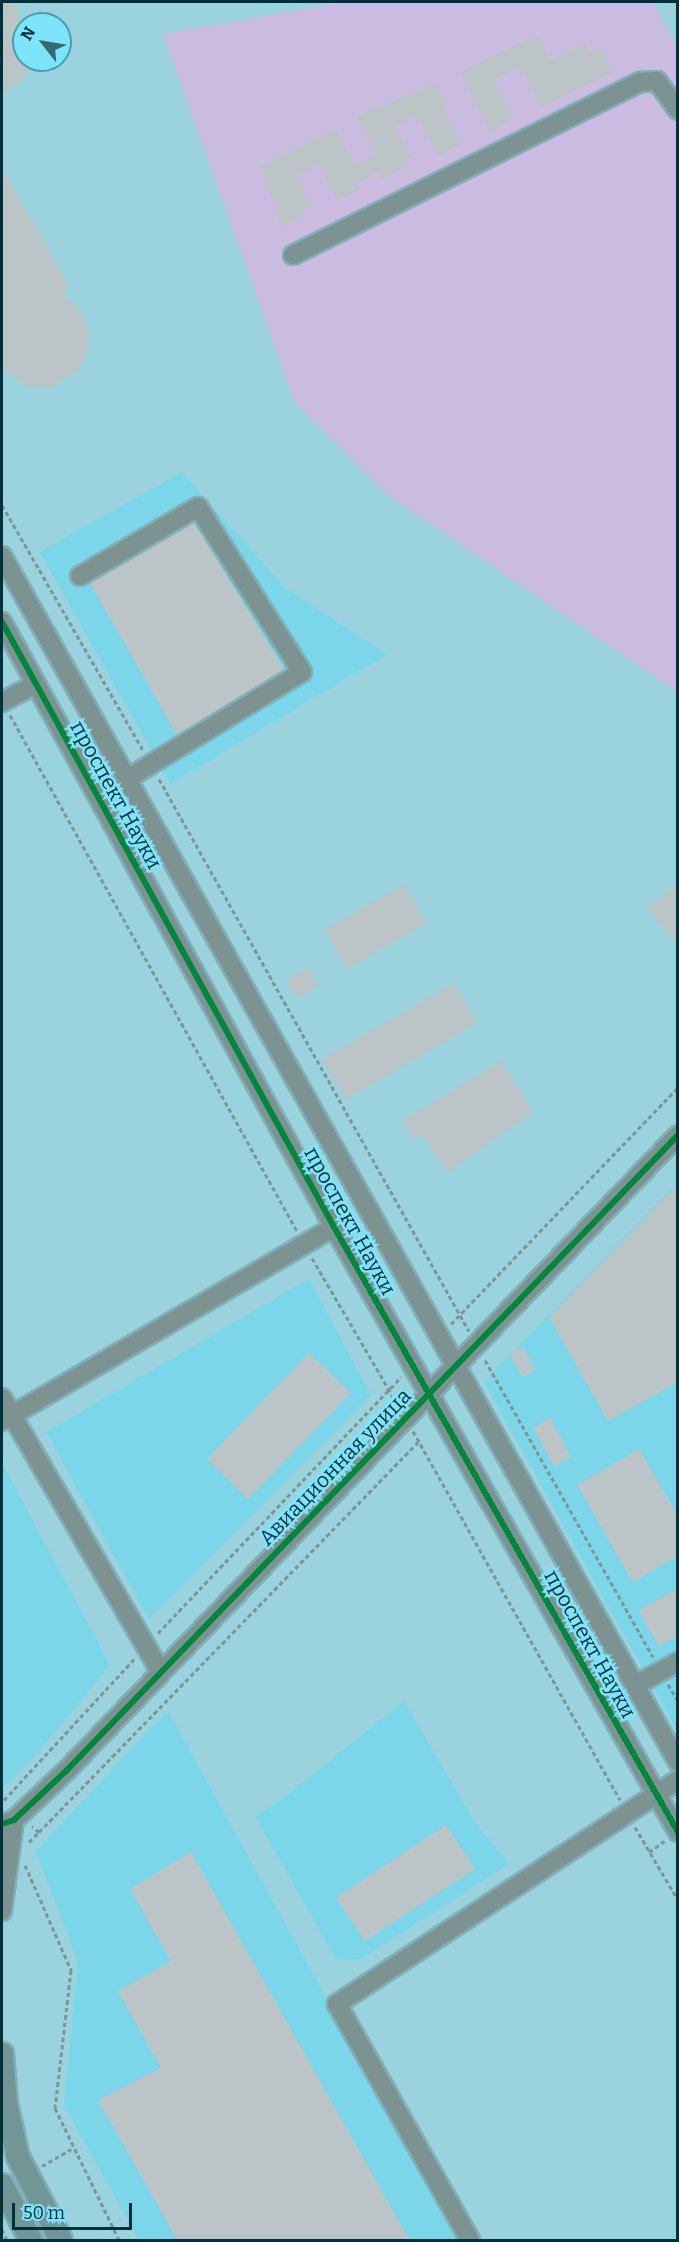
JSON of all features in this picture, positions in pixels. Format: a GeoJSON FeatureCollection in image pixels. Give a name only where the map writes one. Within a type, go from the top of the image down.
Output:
{"type":"FeatureCollection","features":[{"type":"Feature","properties":{"kind":"main road"},"geometry":{"type":"LineString","coordinates":[[2,2054],[6,2104],[18,2157],[61,2241]]}},
{"type":"Feature","properties":{"kind":"main road"},"geometry":{"type":"LineString","coordinates":[[2,2185],[31,2241]]}},
{"type":"Feature","properties":{"kind":"street"},"geometry":{"type":"LineString","coordinates":[[293,255],[640,82],[657,81],[678,110]]}},
{"type":"Feature","properties":{"kind":"street"},"geometry":{"type":"LineString","coordinates":[[80,576],[198,507],[302,672],[127,779]]}},
{"type":"Feature","properties":{"kind":"street","name":"проспект Науки"},"geometry":{"type":"LineString","coordinates":[[2,556],[678,1761]]}},
{"type":"Feature","properties":{"kind":"street","name":"проспект Науки"},"geometry":{"type":"LineString","coordinates":[[2,622],[334,1227],[678,1832]]}},
{"type":"Feature","properties":{"kind":"street"},"geometry":{"type":"LineString","coordinates":[[2,702],[36,684]]}},
{"type":"Feature","properties":{"kind":"street","name":"Авиационная улица"},"geometry":{"type":"LineString","coordinates":[[12,1819],[161,1672],[678,1135]]}},
{"type":"Feature","properties":{"kind":"street"},"geometry":{"type":"LineString","coordinates":[[6,1418],[306,1246],[334,1227]]}},
{"type":"Feature","properties":{"kind":"street"},"geometry":{"type":"LineString","coordinates":[[2,1398],[6,1418],[161,1672]]}},
{"type":"Feature","properties":{"kind":"street"},"geometry":{"type":"LineString","coordinates":[[636,1685],[678,1662]]}},
{"type":"Feature","properties":{"kind":"street"},"geometry":{"type":"LineString","coordinates":[[470,2241],[337,2004],[626,1811],[678,1780]]}},
{"type":"Feature","properties":{"kind":"street"},"geometry":{"type":"LineString","coordinates":[[2,1911],[12,1819]]}},
{"type":"Feature","properties":{"kind":"path"},"geometry":{"type":"LineString","coordinates":[[2,505],[151,764],[678,1701]]}},
{"type":"Feature","properties":{"kind":"path"},"geometry":{"type":"LineString","coordinates":[[2,702],[306,1246],[406,1418],[678,1900]]}},
{"type":"Feature","properties":{"kind":"path"},"geometry":{"type":"LineString","coordinates":[[440,1335],[678,1087]]}},
{"type":"Feature","properties":{"kind":"path"},"geometry":{"type":"LineString","coordinates":[[39,1832],[12,1819],[3,1801],[146,1646],[413,1365]]}},
{"type":"Feature","properties":{"kind":"path"},"geometry":{"type":"LineString","coordinates":[[26,1846],[418,1441]]}},
{"type":"Feature","properties":{"kind":"path"},"geometry":{"type":"LineString","coordinates":[[24,1863],[70,1970],[55,2108],[119,2241]]}},
{"type":"Feature","properties":{"kind":"path"},"geometry":{"type":"LineString","coordinates":[[2,2229],[7,2241]]}},
{"type":"Feature","properties":{"kind":"shaded area"},"geometry":{"type":"Polygon","coordinates":[[[345,2],[653,2],[678,48],[677,692],[387,494],[295,403],[163,34],[345,2]]]}},
{"type":"Feature","properties":{"kind":"shaded area"},"geometry":{"type":"Polygon","coordinates":[[[182,472],[283,586],[387,654],[170,784],[40,552],[182,472]]]}},
{"type":"Feature","properties":{"kind":"shaded area"},"geometry":{"type":"Polygon","coordinates":[[[677,1183],[677,1730],[484,1382],[677,1183]]]}},
{"type":"Feature","properties":{"kind":"shaded area"},"geometry":{"type":"Polygon","coordinates":[[[309,1279],[371,1395],[149,1619],[46,1432],[309,1279]]]}},
{"type":"Feature","properties":{"kind":"shaded area"},"geometry":{"type":"Polygon","coordinates":[[[2,1463],[110,1665],[42,1748],[2,1789],[2,1463]]]}},
{"type":"Feature","properties":{"kind":"shaded area"},"geometry":{"type":"Polygon","coordinates":[[[404,1701],[473,1819],[509,1864],[361,1959],[345,1960],[334,1956],[255,1816],[282,1799],[404,1701]]]}},
{"type":"Feature","properties":{"kind":"shaded area"},"geometry":{"type":"Polygon","coordinates":[[[168,1710],[460,2240],[139,2240],[64,2105],[78,1962],[36,1851],[168,1710]]]}},
{"type":"Feature","properties":{"kind":"building"},"geometry":{"type":"Polygon","coordinates":[[[2,2],[16,2],[17,12],[12,12],[12,72],[29,72],[2,95],[2,2]]]}},
{"type":"Feature","properties":{"kind":"building"},"geometry":{"type":"Polygon","coordinates":[[[538,34],[550,60],[585,43],[589,52],[601,46],[613,72],[541,107],[521,67],[494,79],[513,119],[490,132],[460,72],[538,34]]]}},
{"type":"Feature","properties":{"kind":"building"},"geometry":{"type":"Polygon","coordinates":[[[436,83],[447,109],[444,110],[461,144],[438,156],[417,116],[396,126],[411,157],[403,161],[406,167],[382,179],[379,172],[357,183],[360,189],[337,201],[319,165],[297,176],[311,204],[303,208],[306,215],[282,226],[259,167],[336,129],[353,165],[376,154],[357,116],[436,83]]]}},
{"type":"Feature","properties":{"kind":"building"},"geometry":{"type":"Polygon","coordinates":[[[2,168],[65,279],[67,298],[81,311],[89,331],[88,353],[77,372],[48,388],[25,385],[2,369],[2,168]]]}},
{"type":"Feature","properties":{"kind":"building"},"geometry":{"type":"Polygon","coordinates":[[[194,522],[284,670],[177,735],[90,583],[194,522]]]}},
{"type":"Feature","properties":{"kind":"building"},"geometry":{"type":"Polygon","coordinates":[[[678,883],[678,945],[647,908],[678,883]]]}},
{"type":"Feature","properties":{"kind":"building"},"geometry":{"type":"Polygon","coordinates":[[[404,884],[426,923],[347,969],[325,930],[404,884]]]}},
{"type":"Feature","properties":{"kind":"building"},"geometry":{"type":"Polygon","coordinates":[[[309,968],[319,986],[296,998],[286,980],[309,968]]]}},
{"type":"Feature","properties":{"kind":"building"},"geometry":{"type":"Polygon","coordinates":[[[454,983],[477,1023],[346,1099],[322,1059],[454,983]]]}},
{"type":"Feature","properties":{"kind":"building"},"geometry":{"type":"Polygon","coordinates":[[[501,1061],[533,1112],[448,1172],[422,1136],[412,1137],[403,1121],[501,1061]]]}},
{"type":"Feature","properties":{"kind":"building"},"geometry":{"type":"Polygon","coordinates":[[[678,1184],[678,1382],[608,1421],[549,1317],[678,1184]]]}},
{"type":"Feature","properties":{"kind":"building"},"geometry":{"type":"Polygon","coordinates":[[[523,1347],[535,1370],[522,1377],[510,1354],[523,1347]]]}},
{"type":"Feature","properties":{"kind":"building"},"geometry":{"type":"Polygon","coordinates":[[[309,1353],[351,1393],[248,1499],[207,1459],[309,1353]]]}},
{"type":"Feature","properties":{"kind":"building"},"geometry":{"type":"Polygon","coordinates":[[[550,1418],[571,1457],[554,1466],[533,1428],[550,1418]]]}},
{"type":"Feature","properties":{"kind":"building"},"geometry":{"type":"Polygon","coordinates":[[[639,1449],[678,1516],[678,1556],[633,1582],[577,1485],[639,1449]]]}},
{"type":"Feature","properties":{"kind":"building"},"geometry":{"type":"Polygon","coordinates":[[[678,1589],[678,1636],[658,1646],[639,1610],[678,1589]]]}},
{"type":"Feature","properties":{"kind":"building"},"geometry":{"type":"Polygon","coordinates":[[[446,1825],[475,1869],[365,1941],[336,1898],[446,1825]]]}},
{"type":"Feature","properties":{"kind":"building"},"geometry":{"type":"Polygon","coordinates":[[[191,1852],[410,2241],[178,2241],[98,2100],[161,2068],[118,1991],[171,1961],[130,1889],[191,1852]]]}},
{"type":"Feature","properties":{"kind":"cycle path"},"geometry":{"type":"LineString","coordinates":[[2,622],[334,1227],[678,1832]]}},
{"type":"Feature","properties":{"kind":"cycle path"},"geometry":{"type":"LineString","coordinates":[[2,1824],[14,1820],[67,1770],[678,1135]]}}]}
